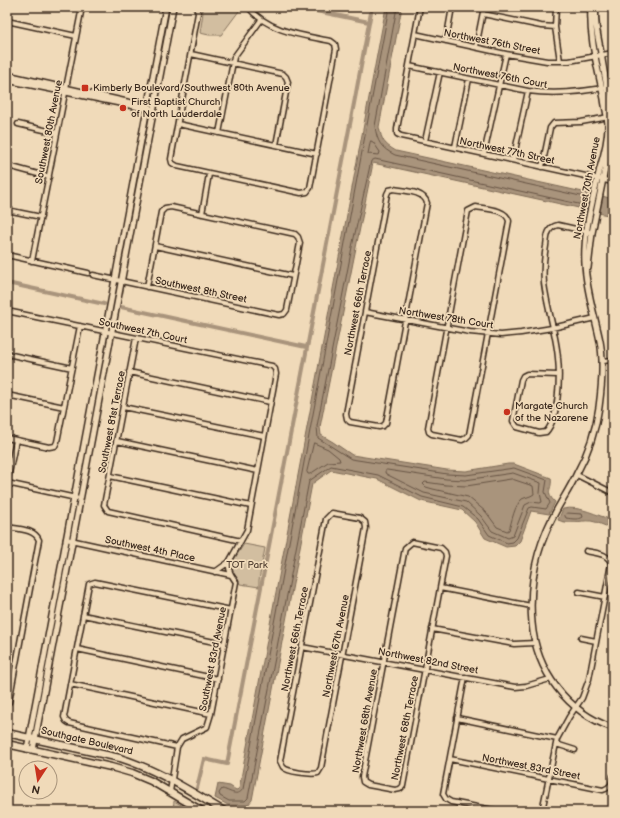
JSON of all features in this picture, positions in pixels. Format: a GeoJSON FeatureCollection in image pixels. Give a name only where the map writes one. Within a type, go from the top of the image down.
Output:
{"type":"FeatureCollection","features":[{"type":"Feature","properties":{"kind":"main road","name":"Southgate Boulevard"},"geometry":{"type":"LineString","coordinates":[[7,733],[120,758],[155,771],[224,811]]}},
{"type":"Feature","properties":{"kind":"main road","name":"Southgate Boulevard"},"geometry":{"type":"LineString","coordinates":[[7,744],[118,768],[151,781],[202,811]]}},
{"type":"Feature","properties":{"kind":"street","name":"Southwest 80th Avenue"},"geometry":{"type":"LineString","coordinates":[[32,261],[82,7]]}},
{"type":"Feature","properties":{"kind":"street"},"geometry":{"type":"LineString","coordinates":[[30,749],[66,539],[166,7]]}},
{"type":"Feature","properties":{"kind":"street"},"geometry":{"type":"LineString","coordinates":[[32,738],[80,499],[173,7]]}},
{"type":"Feature","properties":{"kind":"street"},"geometry":{"type":"LineString","coordinates":[[196,8],[198,13],[171,158],[172,163],[177,166],[209,174],[301,193],[307,192],[310,188],[336,49],[335,44],[331,41],[276,28],[261,20],[248,7]]}},
{"type":"Feature","properties":{"kind":"street"},"geometry":{"type":"LineString","coordinates":[[409,66],[420,7]]}},
{"type":"Feature","properties":{"kind":"street"},"geometry":{"type":"LineString","coordinates":[[446,41],[452,7]]}},
{"type":"Feature","properties":{"kind":"street"},"geometry":{"type":"LineString","coordinates":[[476,47],[484,7]]}},
{"type":"Feature","properties":{"kind":"street"},"geometry":{"type":"LineString","coordinates":[[556,7],[555,27],[560,61]]}},
{"type":"Feature","properties":{"kind":"street","name":"Northwest 70th Avenue"},"geometry":{"type":"LineString","coordinates":[[575,707],[556,688],[544,667],[535,643],[532,623],[531,590],[540,546],[577,475],[586,453],[596,420],[601,390],[602,361],[600,341],[585,267],[585,248],[600,179],[610,117],[598,57],[591,31],[591,7]]}},
{"type":"Feature","properties":{"kind":"street","name":"Northwest 70th Avenue"},"geometry":{"type":"LineString","coordinates":[[596,7],[598,57]]}},
{"type":"Feature","properties":{"kind":"street"},"geometry":{"type":"LineString","coordinates":[[483,14],[541,26],[555,27]]}},
{"type":"Feature","properties":{"kind":"street"},"geometry":{"type":"LineString","coordinates":[[219,133],[232,62],[261,20]]}},
{"type":"Feature","properties":{"kind":"street"},"geometry":{"type":"LineString","coordinates":[[7,21],[76,36]]}},
{"type":"Feature","properties":{"kind":"street","name":"Northwest 76th Street"},"geometry":{"type":"LineString","coordinates":[[415,34],[533,59],[560,61],[598,57],[613,53]]}},
{"type":"Feature","properties":{"kind":"street"},"geometry":{"type":"LineString","coordinates":[[191,54],[283,74],[286,77],[288,82],[276,145]]}},
{"type":"Feature","properties":{"kind":"street"},"geometry":{"type":"LineString","coordinates":[[484,154],[506,54]]}},
{"type":"Feature","properties":{"kind":"street","name":"Northwest 76th Court"},"geometry":{"type":"LineString","coordinates":[[409,66],[528,91],[547,93],[564,94],[613,86]]}},
{"type":"Feature","properties":{"kind":"street","name":"Northwest 77th Street"},"geometry":{"type":"LineString","coordinates":[[409,66],[397,134],[613,182]]}},
{"type":"Feature","properties":{"kind":"street"},"geometry":{"type":"LineString","coordinates":[[425,141],[440,72]]}},
{"type":"Feature","properties":{"kind":"street"},"geometry":{"type":"LineString","coordinates":[[7,75],[66,90],[147,108],[154,108]]}},
{"type":"Feature","properties":{"kind":"street"},"geometry":{"type":"LineString","coordinates":[[454,147],[469,79]]}},
{"type":"Feature","properties":{"kind":"street"},"geometry":{"type":"LineString","coordinates":[[7,80],[66,90]]}},
{"type":"Feature","properties":{"kind":"street"},"geometry":{"type":"LineString","coordinates":[[513,160],[528,91]]}},
{"type":"Feature","properties":{"kind":"street"},"geometry":{"type":"LineString","coordinates":[[542,167],[551,125],[554,123],[581,122],[610,117]]}},
{"type":"Feature","properties":{"kind":"street"},"geometry":{"type":"LineString","coordinates":[[18,124],[57,133]]}},
{"type":"Feature","properties":{"kind":"street"},"geometry":{"type":"LineString","coordinates":[[178,124],[316,154]]}},
{"type":"Feature","properties":{"kind":"street"},"geometry":{"type":"LineString","coordinates":[[12,167],[49,177]]}},
{"type":"Feature","properties":{"kind":"street"},"geometry":{"type":"LineString","coordinates":[[202,214],[209,174]]}},
{"type":"Feature","properties":{"kind":"street","name":"Northwest 66th Terrace"},"geometry":{"type":"LineString","coordinates":[[394,189],[423,195],[428,203],[386,423],[380,427],[350,422],[347,419],[346,414],[365,312],[387,194],[389,190],[394,189]]}},
{"type":"Feature","properties":{"kind":"street"},"geometry":{"type":"LineString","coordinates":[[476,206],[503,213],[508,217],[508,222],[469,435],[462,440],[432,434],[429,432],[428,428],[446,328],[468,211],[476,206]]}},
{"type":"Feature","properties":{"kind":"street"},"geometry":{"type":"LineString","coordinates":[[147,287],[154,246],[161,212],[166,208],[171,207],[294,234],[298,237],[300,243],[294,276],[154,246]]}},
{"type":"Feature","properties":{"kind":"street"},"geometry":{"type":"LineString","coordinates":[[7,210],[41,217]]}},
{"type":"Feature","properties":{"kind":"street"},"geometry":{"type":"LineString","coordinates":[[558,375],[527,374],[524,376],[521,380],[513,421],[517,428],[546,432],[550,427],[555,410],[558,375],[558,358],[544,282],[547,240],[550,229],[553,226],[558,225],[589,232]]}},
{"type":"Feature","properties":{"kind":"street"},"geometry":{"type":"LineString","coordinates":[[7,256],[88,273]]}},
{"type":"Feature","properties":{"kind":"street","name":"Southwest 8th Street"},"geometry":{"type":"LineString","coordinates":[[93,275],[278,315],[284,314],[287,310],[294,276]]}},
{"type":"Feature","properties":{"kind":"street","name":"Southwest 7th Court"},"geometry":{"type":"LineString","coordinates":[[7,311],[272,366],[275,369],[276,374],[270,402]]}},
{"type":"Feature","properties":{"kind":"street","name":"Northwest 78th Court"},"geometry":{"type":"LineString","coordinates":[[365,312],[446,328],[487,334],[522,333],[595,318]]}},
{"type":"Feature","properties":{"kind":"street"},"geometry":{"type":"LineString","coordinates":[[7,438],[49,447],[55,446],[80,326]]}},
{"type":"Feature","properties":{"kind":"street","name":"Southwest 81st Terrace"},"geometry":{"type":"LineString","coordinates":[[136,338],[104,505],[108,510],[242,541]]}},
{"type":"Feature","properties":{"kind":"street"},"geometry":{"type":"LineString","coordinates":[[7,354],[72,368]]}},
{"type":"Feature","properties":{"kind":"street"},"geometry":{"type":"LineString","coordinates":[[602,361],[613,360]]}},
{"type":"Feature","properties":{"kind":"street"},"geometry":{"type":"LineString","coordinates":[[129,372],[270,402],[247,530],[229,562],[215,572]]}},
{"type":"Feature","properties":{"kind":"street"},"geometry":{"type":"LineString","coordinates":[[7,395],[64,407]]}},
{"type":"Feature","properties":{"kind":"street"},"geometry":{"type":"LineString","coordinates":[[123,407],[264,436]]}},
{"type":"Feature","properties":{"kind":"street"},"geometry":{"type":"LineString","coordinates":[[16,440],[7,483],[80,499]]}},
{"type":"Feature","properties":{"kind":"street"},"geometry":{"type":"LineString","coordinates":[[117,441],[258,471]]}},
{"type":"Feature","properties":{"kind":"street"},"geometry":{"type":"LineString","coordinates":[[577,475],[613,493]]}},
{"type":"Feature","properties":{"kind":"street"},"geometry":{"type":"LineString","coordinates":[[110,476],[251,506]]}},
{"type":"Feature","properties":{"kind":"street","name":"Northwest 66th Terrace"},"geometry":{"type":"LineString","coordinates":[[318,773],[313,774],[286,769],[282,766],[280,761],[326,519],[332,513],[360,518],[365,522]]}},
{"type":"Feature","properties":{"kind":"street","name":"Northwest 67th Avenue"},"geometry":{"type":"LineString","coordinates":[[318,773],[321,768],[366,528],[365,522]]}},
{"type":"Feature","properties":{"kind":"street"},"geometry":{"type":"LineString","coordinates":[[7,527],[34,533],[38,536],[39,540],[9,702],[7,704]]}},
{"type":"Feature","properties":{"kind":"street","name":"Southwest 4th Place"},"geometry":{"type":"LineString","coordinates":[[66,539],[231,575]]}},
{"type":"Feature","properties":{"kind":"street","name":"Northwest 68th Avenue"},"geometry":{"type":"LineString","coordinates":[[400,789],[395,790],[368,785],[363,782],[362,777],[405,548],[412,542],[441,548],[445,552]]}},
{"type":"Feature","properties":{"kind":"street"},"geometry":{"type":"LineString","coordinates":[[542,811],[557,739],[586,689],[611,564],[607,556],[586,551]]}},
{"type":"Feature","properties":{"kind":"street","name":"Northwest 68th Terrace"},"geometry":{"type":"LineString","coordinates":[[400,789],[403,786],[440,588],[445,552]]}},
{"type":"Feature","properties":{"kind":"street","name":"Southwest 83rd Avenue"},"geometry":{"type":"LineString","coordinates":[[177,747],[182,739],[207,727],[218,680],[236,582],[228,569],[229,562]]}},
{"type":"Feature","properties":{"kind":"street"},"geometry":{"type":"LineString","coordinates":[[170,792],[177,747],[69,723],[64,717],[89,584],[95,582],[231,610]]}},
{"type":"Feature","properties":{"kind":"street"},"geometry":{"type":"LineString","coordinates":[[440,588],[531,606]]}},
{"type":"Feature","properties":{"kind":"street"},"geometry":{"type":"LineString","coordinates":[[579,592],[605,597]]}},
{"type":"Feature","properties":{"kind":"street"},"geometry":{"type":"LineString","coordinates":[[83,615],[224,644]]}},
{"type":"Feature","properties":{"kind":"street"},"geometry":{"type":"LineString","coordinates":[[432,629],[514,644],[535,643]]}},
{"type":"Feature","properties":{"kind":"street"},"geometry":{"type":"LineString","coordinates":[[581,638],[596,641]]}},
{"type":"Feature","properties":{"kind":"street","name":"Northwest 82nd Street"},"geometry":{"type":"LineString","coordinates":[[302,647],[516,687],[526,686],[550,679]]}},
{"type":"Feature","properties":{"kind":"street"},"geometry":{"type":"LineString","coordinates":[[77,649],[218,680]]}},
{"type":"Feature","properties":{"kind":"street"},"geometry":{"type":"LineString","coordinates":[[465,678],[443,794],[446,799],[451,802],[498,811]]}},
{"type":"Feature","properties":{"kind":"street"},"geometry":{"type":"LineString","coordinates":[[70,684],[210,714]]}},
{"type":"Feature","properties":{"kind":"street"},"geometry":{"type":"LineString","coordinates":[[575,707],[599,722],[613,728]]}},
{"type":"Feature","properties":{"kind":"street"},"geometry":{"type":"LineString","coordinates":[[457,718],[557,739]]}},
{"type":"Feature","properties":{"kind":"street"},"geometry":{"type":"LineString","coordinates":[[556,744],[575,750]]}},
{"type":"Feature","properties":{"kind":"street","name":"Northwest 83rd Street"},"geometry":{"type":"LineString","coordinates":[[450,759],[603,790],[612,784],[613,776]]}},
{"type":"Feature","properties":{"kind":"green space"},"geometry":{"type":"Polygon","coordinates":[[[201,7],[242,7],[221,35],[209,35],[200,33],[203,13],[201,7]]]}},
{"type":"Feature","properties":{"kind":"green space","name":"TOT Park"},"geometry":{"type":"Polygon","coordinates":[[[244,544],[265,548],[259,587],[240,584],[236,576],[232,573],[231,564],[244,544]]]}},
{"type":"Feature","properties":{"kind":"green space"},"geometry":{"type":"Polygon","coordinates":[[[174,801],[185,807],[188,811],[173,811],[174,801]]]}},
{"type":"Feature","properties":{"kind":"water"},"geometry":{"type":"Polygon","coordinates":[[[386,7],[402,7],[379,127],[381,136],[386,144],[396,151],[592,194],[588,210],[373,163],[320,427],[321,435],[352,455],[447,470],[466,471],[514,464],[551,478],[549,493],[555,502],[549,514],[531,511],[520,541],[515,546],[506,547],[485,538],[475,522],[462,510],[421,501],[377,479],[331,470],[312,484],[252,800],[248,805],[228,805],[215,798],[218,784],[230,786],[236,790],[239,789],[386,7]]]}},
{"type":"Feature","properties":{"kind":"water"},"geometry":{"type":"Polygon","coordinates":[[[602,196],[613,199],[613,216],[598,213],[602,196]]]}},
{"type":"Feature","properties":{"kind":"water"},"geometry":{"type":"Polygon","coordinates":[[[576,508],[613,520],[613,528],[591,521],[570,522],[558,520],[563,509],[576,508]]]}},
{"type":"Feature","properties":{"kind":"waterway"},"geometry":{"type":"LineString","coordinates":[[297,7],[369,22]]}},
{"type":"Feature","properties":{"kind":"waterway"},"geometry":{"type":"LineString","coordinates":[[197,788],[204,759],[227,764],[372,7]]}},
{"type":"Feature","properties":{"kind":"waterway"},"geometry":{"type":"LineString","coordinates":[[7,283],[104,304]]}},
{"type":"Feature","properties":{"kind":"waterway"},"geometry":{"type":"LineString","coordinates":[[121,307],[306,347]]}},
{"type":"Feature","properties":{"kind":"place","name":"Kimberly Boulevard/Southwest 80th Avenue"},"geometry":{"type":"Point","coordinates":[85,88]}},
{"type":"Feature","properties":{"kind":"place","name":"First Baptist Church of North Lauderdale"},"geometry":{"type":"Point","coordinates":[123,108]}},
{"type":"Feature","properties":{"kind":"place","name":"Margate Church of the Nazarene"},"geometry":{"type":"Point","coordinates":[507,412]}}]}
